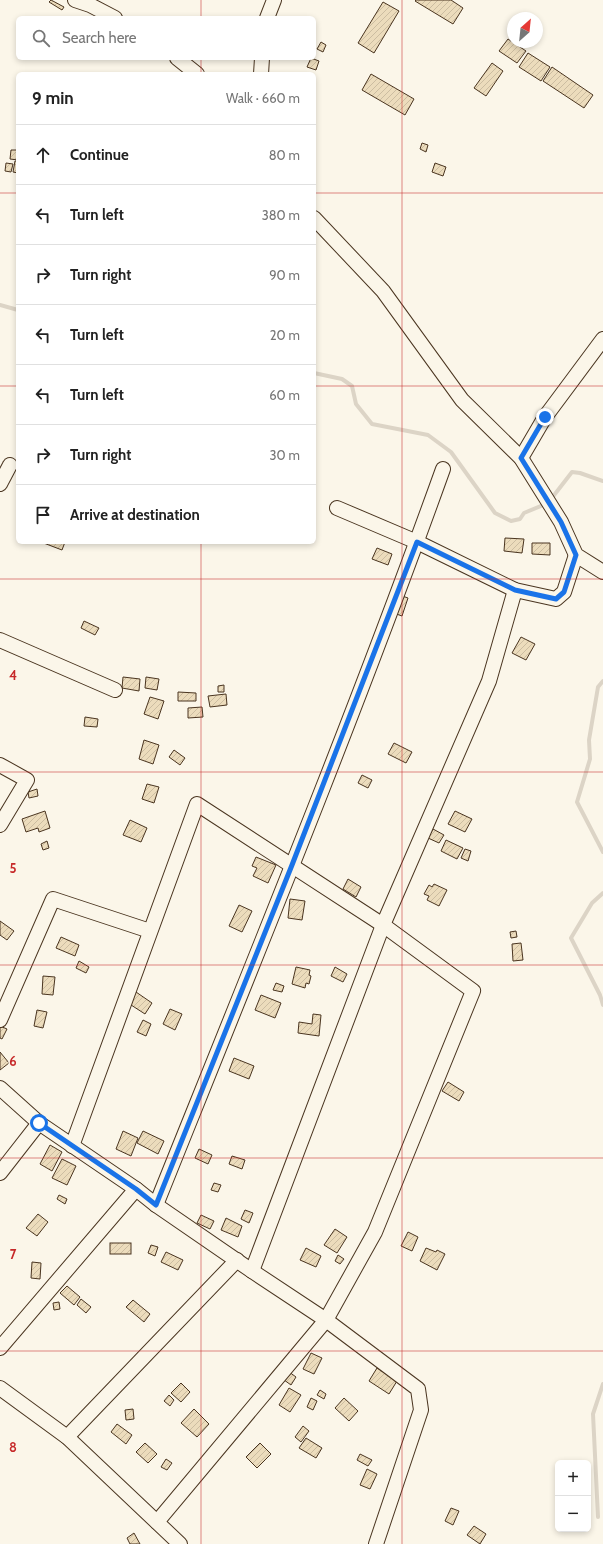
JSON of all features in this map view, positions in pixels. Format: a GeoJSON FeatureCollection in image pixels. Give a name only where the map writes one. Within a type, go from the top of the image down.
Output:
{"type":"FeatureCollection","features":[{"type":"Feature","properties":{"kind":"street"},"geometry":{"type":"LineString","coordinates":[[75,0],[90,4],[111,16]]}},
{"type":"Feature","properties":{"kind":"street"},"geometry":{"type":"LineString","coordinates":[[268,16],[274,0]]}},
{"type":"Feature","properties":{"kind":"street"},"geometry":{"type":"LineString","coordinates":[[180,60],[194,72]]}},
{"type":"Feature","properties":{"kind":"street"},"geometry":{"type":"LineString","coordinates":[[261,72],[262,60]]}},
{"type":"Feature","properties":{"kind":"street"},"geometry":{"type":"LineString","coordinates":[[316,220],[383,291],[462,400],[521,458],[561,522],[576,555],[603,572]]}},
{"type":"Feature","properties":{"kind":"street"},"geometry":{"type":"LineString","coordinates":[[521,458],[545,417],[603,339]]}},
{"type":"Feature","properties":{"kind":"street"},"geometry":{"type":"LineString","coordinates":[[0,484],[10,465]]}},
{"type":"Feature","properties":{"kind":"street"},"geometry":{"type":"LineString","coordinates":[[156,1205],[292,865],[417,542],[443,470]]}},
{"type":"Feature","properties":{"kind":"street"},"geometry":{"type":"LineString","coordinates":[[338,508],[417,542],[515,590],[556,599],[564,592],[576,555]]}},
{"type":"Feature","properties":{"kind":"street"},"geometry":{"type":"LineString","coordinates":[[252,1271],[383,925],[489,681],[515,590]]}},
{"type":"Feature","properties":{"kind":"street"},"geometry":{"type":"LineString","coordinates":[[0,640],[115,690]]}},
{"type":"Feature","properties":{"kind":"street"},"geometry":{"type":"LineString","coordinates":[[0,765],[27,780],[0,825]]}},
{"type":"Feature","properties":{"kind":"street"},"geometry":{"type":"LineString","coordinates":[[72,1146],[197,804],[383,925],[473,991],[375,1232],[326,1320],[157,1522]]}},
{"type":"Feature","properties":{"kind":"street"},"geometry":{"type":"LineString","coordinates":[[0,1020],[53,899],[150,931]]}},
{"type":"Feature","properties":{"kind":"street"},"geometry":{"type":"LineString","coordinates":[[0,1088],[39,1123],[252,1271],[326,1320],[418,1389],[421,1410],[376,1544]]}},
{"type":"Feature","properties":{"kind":"street"},"geometry":{"type":"LineString","coordinates":[[0,1173],[39,1123]]}},
{"type":"Feature","properties":{"kind":"street"},"geometry":{"type":"LineString","coordinates":[[0,1348],[136,1189]]}},
{"type":"Feature","properties":{"kind":"street"},"geometry":{"type":"LineString","coordinates":[[67,1437],[237,1260]]}},
{"type":"Feature","properties":{"kind":"street"},"geometry":{"type":"LineString","coordinates":[[0,1388],[67,1437],[180,1544]]}},
{"type":"Feature","properties":{"kind":"building"},"geometry":{"type":"Polygon","coordinates":[[[51,0],[64,7],[62,10],[49,2],[51,0]]]}},
{"type":"Feature","properties":{"kind":"building"},"geometry":{"type":"Polygon","coordinates":[[[451,0],[463,8],[453,24],[415,1],[451,0]]]}},
{"type":"Feature","properties":{"kind":"building"},"geometry":{"type":"Polygon","coordinates":[[[383,2],[399,11],[374,53],[358,43],[383,2]]]}},
{"type":"Feature","properties":{"kind":"building"},"geometry":{"type":"Polygon","coordinates":[[[507,40],[507,48],[522,48],[526,51],[517,63],[499,51],[507,40]]]}},
{"type":"Feature","properties":{"kind":"building"},"geometry":{"type":"Polygon","coordinates":[[[321,42],[326,45],[323,52],[317,49],[321,42]]]}},
{"type":"Feature","properties":{"kind":"building"},"geometry":{"type":"Polygon","coordinates":[[[528,53],[550,67],[541,81],[519,67],[528,53]]]}},
{"type":"Feature","properties":{"kind":"building"},"geometry":{"type":"Polygon","coordinates":[[[310,60],[319,61],[316,70],[307,67],[310,60]]]}},
{"type":"Feature","properties":{"kind":"building"},"geometry":{"type":"Polygon","coordinates":[[[492,63],[503,71],[486,96],[474,88],[492,63]]]}},
{"type":"Feature","properties":{"kind":"building"},"geometry":{"type":"Polygon","coordinates":[[[552,67],[593,95],[584,108],[543,81],[552,67]]]}},
{"type":"Feature","properties":{"kind":"building"},"geometry":{"type":"Polygon","coordinates":[[[371,74],[414,99],[405,115],[362,90],[371,74]]]}},
{"type":"Feature","properties":{"kind":"building"},"geometry":{"type":"Polygon","coordinates":[[[422,143],[428,145],[426,152],[420,149],[422,143]]]}},
{"type":"Feature","properties":{"kind":"building"},"geometry":{"type":"Polygon","coordinates":[[[11,150],[16,150],[16,160],[10,159],[11,150]]]}},
{"type":"Feature","properties":{"kind":"building"},"geometry":{"type":"Polygon","coordinates":[[[15,161],[16,161],[16,173],[13,172],[15,161]]]}},
{"type":"Feature","properties":{"kind":"building"},"geometry":{"type":"Polygon","coordinates":[[[6,163],[13,164],[11,172],[5,171],[6,163]]]}},
{"type":"Feature","properties":{"kind":"building"},"geometry":{"type":"Polygon","coordinates":[[[435,163],[446,167],[443,176],[432,172],[435,163]]]}},
{"type":"Feature","properties":{"kind":"building"},"geometry":{"type":"Polygon","coordinates":[[[505,538],[524,539],[522,553],[504,551],[505,538]]]}},
{"type":"Feature","properties":{"kind":"building"},"geometry":{"type":"Polygon","coordinates":[[[532,543],[550,543],[550,555],[532,554],[532,543]]]}},
{"type":"Feature","properties":{"kind":"building"},"geometry":{"type":"Polygon","coordinates":[[[46,544],[64,544],[62,550],[46,544]]]}},
{"type":"Feature","properties":{"kind":"building"},"geometry":{"type":"Polygon","coordinates":[[[377,548],[392,554],[388,565],[372,559],[377,548]]]}},
{"type":"Feature","properties":{"kind":"building"},"geometry":{"type":"Polygon","coordinates":[[[394,593],[408,598],[402,616],[388,611],[394,593]]]}},
{"type":"Feature","properties":{"kind":"building"},"geometry":{"type":"Polygon","coordinates":[[[84,621],[99,628],[95,635],[81,628],[84,621]]]}},
{"type":"Feature","properties":{"kind":"building"},"geometry":{"type":"Polygon","coordinates":[[[521,637],[535,644],[526,660],[512,653],[521,637]]]}},
{"type":"Feature","properties":{"kind":"building"},"geometry":{"type":"Polygon","coordinates":[[[123,677],[140,679],[139,691],[122,688],[123,677]]]}},
{"type":"Feature","properties":{"kind":"building"},"geometry":{"type":"Polygon","coordinates":[[[146,677],[159,679],[157,690],[145,688],[146,677]]]}},
{"type":"Feature","properties":{"kind":"building"},"geometry":{"type":"Polygon","coordinates":[[[224,685],[224,692],[218,692],[218,686],[224,685]]]}},
{"type":"Feature","properties":{"kind":"building"},"geometry":{"type":"Polygon","coordinates":[[[178,692],[196,693],[196,701],[178,701],[178,692]]]}},
{"type":"Feature","properties":{"kind":"building"},"geometry":{"type":"Polygon","coordinates":[[[226,694],[227,705],[210,707],[208,696],[226,694]]]}},
{"type":"Feature","properties":{"kind":"building"},"geometry":{"type":"Polygon","coordinates":[[[150,697],[164,701],[158,719],[144,714],[150,697]]]}},
{"type":"Feature","properties":{"kind":"building"},"geometry":{"type":"Polygon","coordinates":[[[202,707],[203,717],[188,718],[188,708],[202,707]]]}},
{"type":"Feature","properties":{"kind":"building"},"geometry":{"type":"Polygon","coordinates":[[[85,717],[98,719],[97,727],[84,726],[85,717]]]}},
{"type":"Feature","properties":{"kind":"building"},"geometry":{"type":"Polygon","coordinates":[[[144,740],[159,745],[153,764],[139,759],[144,740]]]}},
{"type":"Feature","properties":{"kind":"building"},"geometry":{"type":"Polygon","coordinates":[[[394,743],[412,752],[406,763],[388,754],[394,743]]]}},
{"type":"Feature","properties":{"kind":"building"},"geometry":{"type":"Polygon","coordinates":[[[174,750],[185,758],[180,765],[169,757],[174,750]]]}},
{"type":"Feature","properties":{"kind":"building"},"geometry":{"type":"Polygon","coordinates":[[[362,775],[372,780],[368,788],[358,783],[362,775]]]}},
{"type":"Feature","properties":{"kind":"building"},"geometry":{"type":"Polygon","coordinates":[[[147,784],[159,787],[154,803],[142,799],[147,784]]]}},
{"type":"Feature","properties":{"kind":"building"},"geometry":{"type":"Polygon","coordinates":[[[37,789],[38,796],[29,798],[28,792],[37,789]]]}},
{"type":"Feature","properties":{"kind":"building"},"geometry":{"type":"Polygon","coordinates":[[[45,811],[50,828],[39,832],[38,828],[26,832],[22,819],[45,811]]]}},
{"type":"Feature","properties":{"kind":"building"},"geometry":{"type":"Polygon","coordinates":[[[455,811],[472,819],[465,832],[448,824],[455,811]]]}},
{"type":"Feature","properties":{"kind":"building"},"geometry":{"type":"Polygon","coordinates":[[[130,820],[147,828],[141,842],[123,835],[130,820]]]}},
{"type":"Feature","properties":{"kind":"building"},"geometry":{"type":"Polygon","coordinates":[[[433,829],[444,835],[439,843],[428,838],[433,829]]]}},
{"type":"Feature","properties":{"kind":"building"},"geometry":{"type":"Polygon","coordinates":[[[446,840],[463,848],[457,859],[441,851],[446,840]]]}},
{"type":"Feature","properties":{"kind":"building"},"geometry":{"type":"Polygon","coordinates":[[[47,841],[49,848],[43,850],[41,844],[47,841]]]}},
{"type":"Feature","properties":{"kind":"building"},"geometry":{"type":"Polygon","coordinates":[[[465,849],[471,851],[468,861],[461,858],[465,849]]]}},
{"type":"Feature","properties":{"kind":"building"},"geometry":{"type":"Polygon","coordinates":[[[256,857],[276,865],[268,883],[253,876],[257,868],[252,866],[256,857]]]}},
{"type":"Feature","properties":{"kind":"building"},"geometry":{"type":"Polygon","coordinates":[[[348,879],[361,887],[356,897],[343,889],[348,879]]]}},
{"type":"Feature","properties":{"kind":"building"},"geometry":{"type":"Polygon","coordinates":[[[434,884],[447,890],[439,906],[427,900],[429,896],[424,894],[429,885],[432,887],[434,884]]]}},
{"type":"Feature","properties":{"kind":"building"},"geometry":{"type":"Polygon","coordinates":[[[290,899],[305,901],[302,920],[288,918],[290,899]]]}},
{"type":"Feature","properties":{"kind":"building"},"geometry":{"type":"Polygon","coordinates":[[[239,905],[252,911],[242,932],[229,926],[239,905]]]}},
{"type":"Feature","properties":{"kind":"building"},"geometry":{"type":"Polygon","coordinates":[[[0,921],[14,931],[7,940],[0,935],[0,921]]]}},
{"type":"Feature","properties":{"kind":"building"},"geometry":{"type":"Polygon","coordinates":[[[516,931],[517,937],[511,938],[510,932],[516,931]]]}},
{"type":"Feature","properties":{"kind":"building"},"geometry":{"type":"Polygon","coordinates":[[[61,937],[79,945],[75,956],[56,948],[61,937]]]}},
{"type":"Feature","properties":{"kind":"building"},"geometry":{"type":"Polygon","coordinates":[[[521,943],[523,960],[513,961],[512,944],[521,943]]]}},
{"type":"Feature","properties":{"kind":"building"},"geometry":{"type":"Polygon","coordinates":[[[79,961],[89,967],[86,973],[76,968],[79,961]]]}},
{"type":"Feature","properties":{"kind":"building"},"geometry":{"type":"Polygon","coordinates":[[[296,967],[310,970],[309,975],[311,976],[309,984],[306,983],[305,988],[292,984],[296,967]]]}},
{"type":"Feature","properties":{"kind":"building"},"geometry":{"type":"Polygon","coordinates":[[[335,967],[347,974],[343,982],[331,976],[335,967]]]}},
{"type":"Feature","properties":{"kind":"building"},"geometry":{"type":"Polygon","coordinates":[[[43,976],[55,977],[53,995],[42,994],[43,976]]]}},
{"type":"Feature","properties":{"kind":"building"},"geometry":{"type":"Polygon","coordinates":[[[276,983],[284,986],[282,992],[273,990],[276,983]]]}},
{"type":"Feature","properties":{"kind":"building"},"geometry":{"type":"Polygon","coordinates":[[[136,992],[152,1003],[145,1014],[128,1003],[136,992]]]}},
{"type":"Feature","properties":{"kind":"building"},"geometry":{"type":"Polygon","coordinates":[[[261,995],[281,1003],[275,1018],[255,1010],[261,995]]]}},
{"type":"Feature","properties":{"kind":"building"},"geometry":{"type":"Polygon","coordinates":[[[170,1009],[182,1014],[175,1030],[163,1024],[170,1009]]]}},
{"type":"Feature","properties":{"kind":"building"},"geometry":{"type":"Polygon","coordinates":[[[37,1010],[47,1012],[43,1028],[34,1026],[37,1010]]]}},
{"type":"Feature","properties":{"kind":"building"},"geometry":{"type":"Polygon","coordinates":[[[313,1014],[321,1015],[319,1036],[298,1033],[299,1022],[312,1024],[313,1014]]]}},
{"type":"Feature","properties":{"kind":"building"},"geometry":{"type":"Polygon","coordinates":[[[143,1020],[151,1024],[146,1036],[137,1032],[143,1020]]]}},
{"type":"Feature","properties":{"kind":"building"},"geometry":{"type":"Polygon","coordinates":[[[0,1026],[7,1029],[2,1039],[0,1038],[0,1026]]]}},
{"type":"Feature","properties":{"kind":"building"},"geometry":{"type":"Polygon","coordinates":[[[0,1052],[9,1063],[0,1070],[0,1052]]]}},
{"type":"Feature","properties":{"kind":"building"},"geometry":{"type":"Polygon","coordinates":[[[234,1058],[254,1066],[249,1079],[229,1071],[234,1058]]]}},
{"type":"Feature","properties":{"kind":"building"},"geometry":{"type":"Polygon","coordinates":[[[448,1082],[464,1092],[459,1101],[442,1091],[448,1082]]]}},
{"type":"Feature","properties":{"kind":"building"},"geometry":{"type":"Polygon","coordinates":[[[123,1131],[138,1138],[131,1156],[116,1149],[123,1131]]]}},
{"type":"Feature","properties":{"kind":"building"},"geometry":{"type":"Polygon","coordinates":[[[143,1131],[164,1141],[158,1154],[137,1143],[143,1131]]]}},
{"type":"Feature","properties":{"kind":"building"},"geometry":{"type":"Polygon","coordinates":[[[50,1145],[62,1152],[52,1171],[40,1164],[50,1145]]]}},
{"type":"Feature","properties":{"kind":"building"},"geometry":{"type":"Polygon","coordinates":[[[199,1149],[212,1155],[208,1164],[195,1158],[199,1149]]]}},
{"type":"Feature","properties":{"kind":"building"},"geometry":{"type":"Polygon","coordinates":[[[232,1156],[245,1160],[242,1169],[229,1164],[232,1156]]]}},
{"type":"Feature","properties":{"kind":"building"},"geometry":{"type":"Polygon","coordinates":[[[62,1159],[76,1166],[67,1185],[52,1178],[62,1159]]]}},
{"type":"Feature","properties":{"kind":"building"},"geometry":{"type":"Polygon","coordinates":[[[214,1183],[221,1185],[218,1192],[211,1190],[214,1183]]]}},
{"type":"Feature","properties":{"kind":"building"},"geometry":{"type":"Polygon","coordinates":[[[59,1195],[67,1199],[65,1204],[57,1199],[59,1195]]]}},
{"type":"Feature","properties":{"kind":"building"},"geometry":{"type":"Polygon","coordinates":[[[245,1210],[253,1213],[249,1223],[241,1219],[245,1210]]]}},
{"type":"Feature","properties":{"kind":"building"},"geometry":{"type":"Polygon","coordinates":[[[38,1214],[48,1222],[37,1236],[26,1228],[38,1214]]]}},
{"type":"Feature","properties":{"kind":"building"},"geometry":{"type":"Polygon","coordinates":[[[201,1215],[214,1221],[210,1229],[197,1223],[201,1215]]]}},
{"type":"Feature","properties":{"kind":"building"},"geometry":{"type":"Polygon","coordinates":[[[226,1218],[242,1226],[238,1237],[221,1230],[226,1218]]]}},
{"type":"Feature","properties":{"kind":"building"},"geometry":{"type":"Polygon","coordinates":[[[335,1229],[347,1237],[337,1253],[324,1245],[335,1229]]]}},
{"type":"Feature","properties":{"kind":"building"},"geometry":{"type":"Polygon","coordinates":[[[408,1232],[418,1237],[412,1251],[401,1246],[408,1232]]]}},
{"type":"Feature","properties":{"kind":"building"},"geometry":{"type":"Polygon","coordinates":[[[110,1243],[131,1243],[131,1254],[110,1254],[110,1243]]]}},
{"type":"Feature","properties":{"kind":"building"},"geometry":{"type":"Polygon","coordinates":[[[151,1245],[158,1247],[155,1256],[148,1253],[151,1245]]]}},
{"type":"Feature","properties":{"kind":"building"},"geometry":{"type":"Polygon","coordinates":[[[306,1248],[321,1256],[316,1267],[300,1260],[306,1248]]]}},
{"type":"Feature","properties":{"kind":"building"},"geometry":{"type":"Polygon","coordinates":[[[426,1248],[436,1252],[437,1250],[445,1254],[437,1270],[420,1261],[426,1248]]]}},
{"type":"Feature","properties":{"kind":"building"},"geometry":{"type":"Polygon","coordinates":[[[166,1252],[183,1260],[178,1270],[161,1262],[166,1252]]]}},
{"type":"Feature","properties":{"kind":"building"},"geometry":{"type":"Polygon","coordinates":[[[338,1255],[344,1259],[340,1264],[335,1261],[338,1255]]]}},
{"type":"Feature","properties":{"kind":"building"},"geometry":{"type":"Polygon","coordinates":[[[32,1262],[41,1263],[40,1279],[31,1278],[32,1262]]]}},
{"type":"Feature","properties":{"kind":"building"},"geometry":{"type":"Polygon","coordinates":[[[67,1286],[80,1297],[74,1305],[60,1293],[67,1286]]]}},
{"type":"Feature","properties":{"kind":"building"},"geometry":{"type":"Polygon","coordinates":[[[81,1299],[91,1307],[86,1313],[77,1305],[81,1299]]]}},
{"type":"Feature","properties":{"kind":"building"},"geometry":{"type":"Polygon","coordinates":[[[133,1300],[150,1314],[144,1322],[126,1307],[133,1300]]]}},
{"type":"Feature","properties":{"kind":"building"},"geometry":{"type":"Polygon","coordinates":[[[59,1302],[60,1309],[54,1310],[53,1303],[59,1302]]]}},
{"type":"Feature","properties":{"kind":"building"},"geometry":{"type":"Polygon","coordinates":[[[311,1353],[322,1358],[314,1374],[303,1369],[311,1353]]]}},
{"type":"Feature","properties":{"kind":"building"},"geometry":{"type":"Polygon","coordinates":[[[377,1368],[397,1381],[389,1394],[369,1381],[377,1368]]]}},
{"type":"Feature","properties":{"kind":"building"},"geometry":{"type":"Polygon","coordinates":[[[285,1369],[296,1377],[291,1385],[280,1377],[285,1369]]]}},
{"type":"Feature","properties":{"kind":"building"},"geometry":{"type":"Polygon","coordinates":[[[181,1383],[190,1392],[181,1402],[171,1393],[181,1383]]]}},
{"type":"Feature","properties":{"kind":"building"},"geometry":{"type":"Polygon","coordinates":[[[289,1388],[301,1395],[290,1412],[279,1405],[289,1388]]]}},
{"type":"Feature","properties":{"kind":"building"},"geometry":{"type":"Polygon","coordinates":[[[320,1390],[326,1394],[324,1399],[317,1395],[320,1390]]]}},
{"type":"Feature","properties":{"kind":"building"},"geometry":{"type":"Polygon","coordinates":[[[169,1395],[174,1400],[170,1406],[164,1401],[169,1395]]]}},
{"type":"Feature","properties":{"kind":"building"},"geometry":{"type":"Polygon","coordinates":[[[311,1398],[317,1401],[313,1410],[307,1407],[311,1398]]]}},
{"type":"Feature","properties":{"kind":"building"},"geometry":{"type":"Polygon","coordinates":[[[344,1398],[358,1411],[349,1421],[335,1408],[344,1398]]]}},
{"type":"Feature","properties":{"kind":"building"},"geometry":{"type":"Polygon","coordinates":[[[133,1409],[134,1419],[126,1420],[125,1410],[133,1409]]]}},
{"type":"Feature","properties":{"kind":"building"},"geometry":{"type":"Polygon","coordinates":[[[194,1409],[209,1424],[197,1437],[181,1423],[194,1409]]]}},
{"type":"Feature","properties":{"kind":"building"},"geometry":{"type":"Polygon","coordinates":[[[117,1424],[132,1435],[126,1444],[111,1432],[117,1424]]]}},
{"type":"Feature","properties":{"kind":"building"},"geometry":{"type":"Polygon","coordinates":[[[303,1426],[309,1431],[301,1442],[295,1437],[303,1426]]]}},
{"type":"Feature","properties":{"kind":"building"},"geometry":{"type":"Polygon","coordinates":[[[306,1438],[322,1448],[316,1458],[299,1448],[306,1438]]]}},
{"type":"Feature","properties":{"kind":"building"},"geometry":{"type":"Polygon","coordinates":[[[145,1443],[157,1454],[148,1463],[136,1452],[145,1443]]]}},
{"type":"Feature","properties":{"kind":"building"},"geometry":{"type":"Polygon","coordinates":[[[260,1443],[271,1454],[257,1468],[246,1457],[260,1443]]]}},
{"type":"Feature","properties":{"kind":"building"},"geometry":{"type":"Polygon","coordinates":[[[360,1454],[372,1460],[368,1466],[357,1460],[360,1454]]]}},
{"type":"Feature","properties":{"kind":"building"},"geometry":{"type":"Polygon","coordinates":[[[166,1459],[172,1463],[167,1470],[161,1467],[166,1459]]]}},
{"type":"Feature","properties":{"kind":"building"},"geometry":{"type":"Polygon","coordinates":[[[367,1469],[377,1474],[370,1489],[360,1485],[367,1469]]]}},
{"type":"Feature","properties":{"kind":"building"},"geometry":{"type":"Polygon","coordinates":[[[451,1508],[459,1511],[453,1525],[445,1521],[451,1508]]]}},
{"type":"Feature","properties":{"kind":"building"},"geometry":{"type":"Polygon","coordinates":[[[474,1526],[486,1534],[480,1544],[467,1535],[474,1526]]]}},
{"type":"Feature","properties":{"kind":"building"},"geometry":{"type":"Polygon","coordinates":[[[134,1533],[140,1544],[130,1544],[127,1538],[134,1533]]]}},
{"type":"Feature","properties":{"kind":"waterway"},"geometry":{"type":"LineString","coordinates":[[0,305],[16,309]]}},
{"type":"Feature","properties":{"kind":"waterway"},"geometry":{"type":"LineString","coordinates":[[316,373],[342,379],[352,386],[356,404],[372,424],[428,435],[451,452],[495,513],[511,521],[520,519],[524,513],[548,503],[572,472],[580,473],[603,481]]}},
{"type":"Feature","properties":{"kind":"waterway"},"geometry":{"type":"LineString","coordinates":[[603,681],[598,687],[589,740],[590,759],[577,802],[603,852]]}},
{"type":"Feature","properties":{"kind":"waterway"},"geometry":{"type":"LineString","coordinates":[[603,893],[592,903],[571,938],[600,995],[603,1005]]}},
{"type":"Feature","properties":{"kind":"waterway"},"geometry":{"type":"LineString","coordinates":[[598,1517],[593,1414],[603,1384]]}},
{"type":"Feature","properties":{"kind":"route"},"geometry":{"type":"LineString","coordinates":[[39,1123],[136,1189],[156,1205],[292,865],[417,542],[515,590],[556,599],[564,592],[576,555],[561,522],[521,458],[545,417]]}}]}
